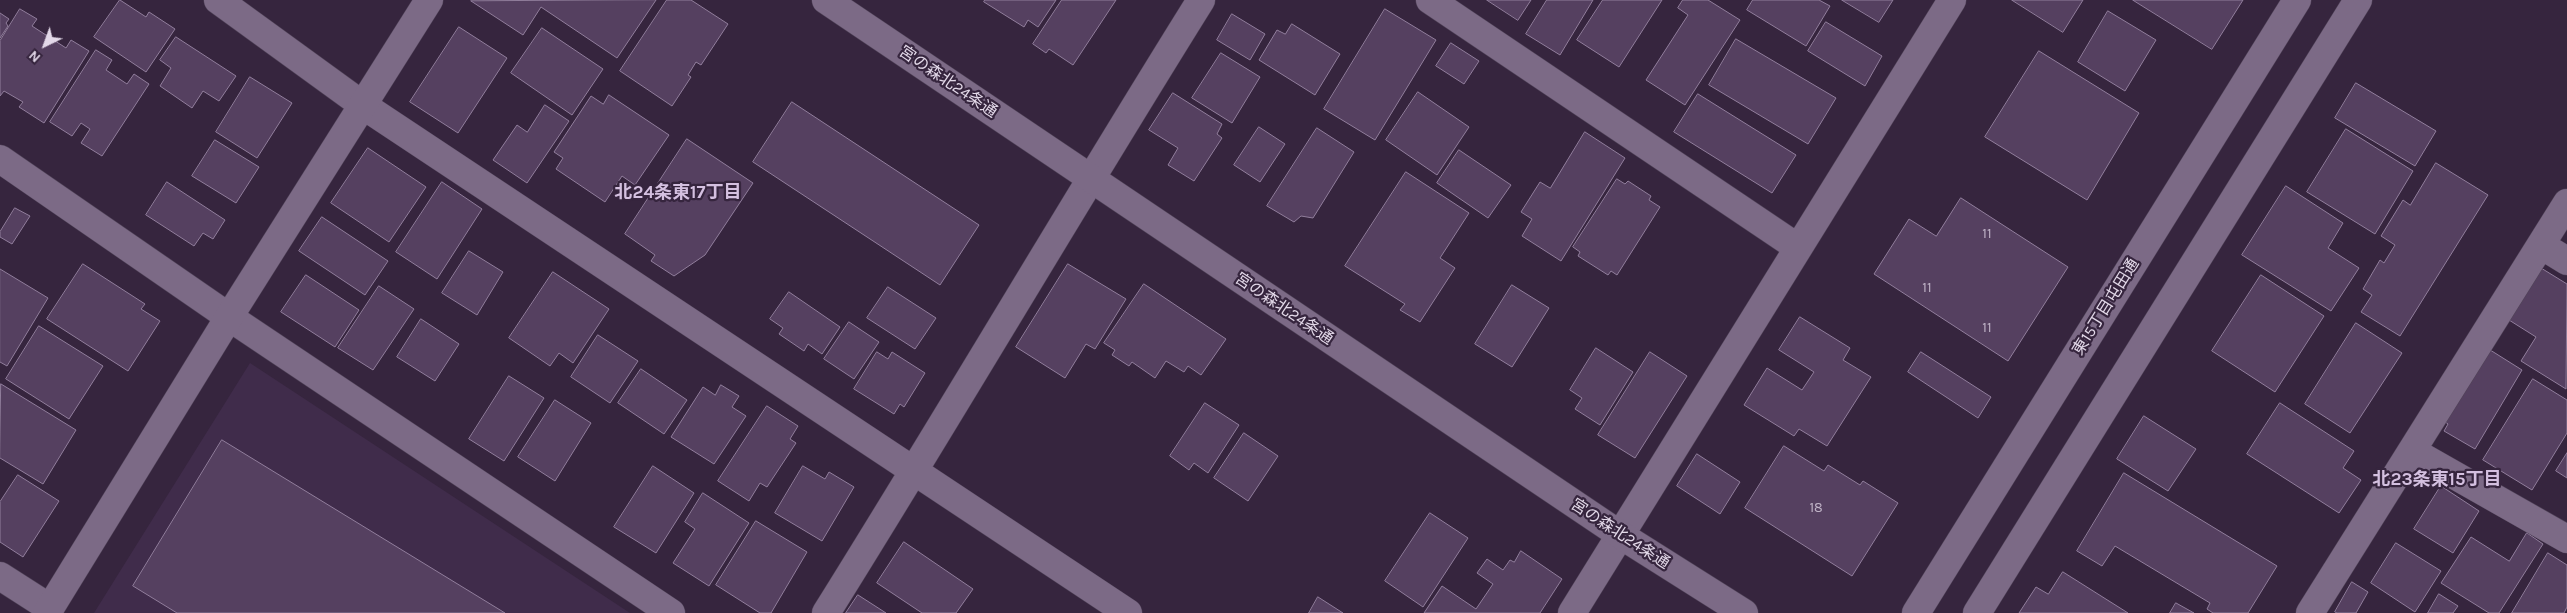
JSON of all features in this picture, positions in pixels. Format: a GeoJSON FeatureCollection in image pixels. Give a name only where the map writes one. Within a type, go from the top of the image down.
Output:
{"type":"FeatureCollection","features":[{"type":"Feature","properties":{"kind":"street"},"geometry":{"type":"LineString","coordinates":[[218,0],[364,106],[1128,613]]}},
{"type":"Feature","properties":{"kind":"street"},"geometry":{"type":"LineString","coordinates":[[0,576],[48,611],[229,317],[364,106],[429,0]]}},
{"type":"Feature","properties":{"kind":"street","name":"宮の森北24条通"},"geometry":{"type":"LineString","coordinates":[[826,0],[1622,536],[1744,613]]}},
{"type":"Feature","properties":{"kind":"street"},"geometry":{"type":"LineString","coordinates":[[826,613],[915,470],[1090,178],[1201,0]]}},
{"type":"Feature","properties":{"kind":"street"},"geometry":{"type":"LineString","coordinates":[[1430,0],[1797,247]]}},
{"type":"Feature","properties":{"kind":"street"},"geometry":{"type":"LineString","coordinates":[[1572,613],[1622,536],[1797,247],[1952,0]]}},
{"type":"Feature","properties":{"kind":"street","name":"東15丁目屯田通"},"geometry":{"type":"LineString","coordinates":[[1916,613],[2297,0]]}},
{"type":"Feature","properties":{"kind":"street"},"geometry":{"type":"LineString","coordinates":[[1978,613],[2358,0]]}},
{"type":"Feature","properties":{"kind":"street"},"geometry":{"type":"LineString","coordinates":[[0,160],[229,317],[671,613]]}},
{"type":"Feature","properties":{"kind":"street"},"geometry":{"type":"LineString","coordinates":[[2310,613],[2567,203]]}},
{"type":"Feature","properties":{"kind":"street"},"geometry":{"type":"LineString","coordinates":[[2541,245],[2567,261]]}},
{"type":"Feature","properties":{"kind":"street"},"geometry":{"type":"LineString","coordinates":[[2412,451],[2567,540]]}},
{"type":"Feature","properties":{"kind":"shaded area"},"geometry":{"type":"Polygon","coordinates":[[[250,363],[630,613],[94,613],[250,363]]]}},
{"type":"Feature","properties":{"kind":"building"},"geometry":{"type":"Polygon","coordinates":[[[120,0],[146,17],[149,12],[175,29],[146,72],[94,37],[120,0]]]}},
{"type":"Feature","properties":{"kind":"building"},"geometry":{"type":"Polygon","coordinates":[[[656,0],[617,58],[541,7],[523,35],[471,1],[656,0]]]}},
{"type":"Feature","properties":{"kind":"building"},"geometry":{"type":"Polygon","coordinates":[[[667,0],[691,0],[728,24],[701,65],[696,62],[688,75],[691,77],[672,106],[620,71],[667,0]]]}},
{"type":"Feature","properties":{"kind":"building"},"geometry":{"type":"Polygon","coordinates":[[[985,0],[1056,0],[1038,27],[1028,20],[1024,27],[984,2],[985,0]]]}},
{"type":"Feature","properties":{"kind":"building"},"geometry":{"type":"Polygon","coordinates":[[[1062,0],[1116,0],[1073,65],[1049,49],[1046,53],[1033,44],[1062,0]]]}},
{"type":"Feature","properties":{"kind":"building"},"geometry":{"type":"Polygon","coordinates":[[[1487,0],[1531,0],[1518,20],[1487,0]]]}},
{"type":"Feature","properties":{"kind":"building"},"geometry":{"type":"Polygon","coordinates":[[[1547,0],[1593,0],[1560,55],[1526,34],[1547,0]]]}},
{"type":"Feature","properties":{"kind":"building"},"geometry":{"type":"Polygon","coordinates":[[[1603,0],[1662,0],[1619,67],[1577,40],[1603,0]]]}},
{"type":"Feature","properties":{"kind":"building"},"geometry":{"type":"Polygon","coordinates":[[[1683,0],[1708,0],[1740,20],[1685,105],[1646,80],[1688,15],[1678,8],[1683,0]]]}},
{"type":"Feature","properties":{"kind":"building"},"geometry":{"type":"Polygon","coordinates":[[[1753,0],[1819,0],[1830,6],[1806,46],[1747,10],[1753,0]]]}},
{"type":"Feature","properties":{"kind":"building"},"geometry":{"type":"Polygon","coordinates":[[[1842,0],[1893,0],[1879,22],[1842,0]]]}},
{"type":"Feature","properties":{"kind":"building"},"geometry":{"type":"Polygon","coordinates":[[[2012,0],[2083,0],[2063,32],[2012,0]]]}},
{"type":"Feature","properties":{"kind":"building"},"geometry":{"type":"Polygon","coordinates":[[[2133,0],[2243,0],[2212,49],[2133,0]]]}},
{"type":"Feature","properties":{"kind":"building"},"geometry":{"type":"Polygon","coordinates":[[[20,9],[37,19],[32,26],[66,48],[71,40],[89,51],[44,123],[19,107],[23,102],[4,91],[0,96],[0,41],[20,9]]]}},
{"type":"Feature","properties":{"kind":"building"},"geometry":{"type":"Polygon","coordinates":[[[1385,9],[1436,40],[1375,140],[1324,109],[1385,9]]]}},
{"type":"Feature","properties":{"kind":"building"},"geometry":{"type":"Polygon","coordinates":[[[2108,11],[2156,40],[2125,91],[2078,62],[2108,11]]]}},
{"type":"Feature","properties":{"kind":"building"},"geometry":{"type":"Polygon","coordinates":[[[0,13],[9,19],[6,23],[8,26],[0,38],[0,13]]]}},
{"type":"Feature","properties":{"kind":"building"},"geometry":{"type":"Polygon","coordinates":[[[1232,14],[1265,34],[1250,60],[1217,40],[1232,14]]]}},
{"type":"Feature","properties":{"kind":"building"},"geometry":{"type":"Polygon","coordinates":[[[1826,22],[1882,56],[1865,86],[1808,51],[1826,22]]]}},
{"type":"Feature","properties":{"kind":"building"},"geometry":{"type":"Polygon","coordinates":[[[1292,24],[1340,54],[1315,95],[1259,60],[1277,30],[1285,34],[1292,24]]]}},
{"type":"Feature","properties":{"kind":"building"},"geometry":{"type":"Polygon","coordinates":[[[459,27],[507,58],[458,133],[410,102],[459,27]]]}},
{"type":"Feature","properties":{"kind":"building"},"geometry":{"type":"Polygon","coordinates":[[[542,28],[603,69],[572,115],[511,73],[542,28]]]}},
{"type":"Feature","properties":{"kind":"building"},"geometry":{"type":"Polygon","coordinates":[[[176,37],[236,76],[219,101],[203,91],[192,108],[160,86],[171,68],[160,60],[176,37]]]}},
{"type":"Feature","properties":{"kind":"building"},"geometry":{"type":"Polygon","coordinates":[[[1736,39],[1836,98],[1808,144],[1709,85],[1736,39]]]}},
{"type":"Feature","properties":{"kind":"building"},"geometry":{"type":"Polygon","coordinates":[[[1451,43],[1479,61],[1464,84],[1436,66],[1451,43]]]}},
{"type":"Feature","properties":{"kind":"building"},"geometry":{"type":"Polygon","coordinates":[[[96,50],[112,60],[106,70],[127,84],[134,74],[149,84],[102,156],[81,143],[90,129],[81,123],[72,136],[50,122],[96,50]]]}},
{"type":"Feature","properties":{"kind":"building"},"geometry":{"type":"Polygon","coordinates":[[[2039,51],[2139,113],[2087,200],[1985,137],[2039,51]]]}},
{"type":"Feature","properties":{"kind":"building"},"geometry":{"type":"Polygon","coordinates":[[[1221,53],[1260,77],[1232,123],[1192,98],[1221,53]]]}},
{"type":"Feature","properties":{"kind":"building"},"geometry":{"type":"Polygon","coordinates":[[[250,77],[292,103],[257,158],[216,132],[250,77]]]}},
{"type":"Feature","properties":{"kind":"building"},"geometry":{"type":"Polygon","coordinates":[[[2356,83],[2436,131],[2415,166],[2335,118],[2356,83]]]}},
{"type":"Feature","properties":{"kind":"building"},"geometry":{"type":"Polygon","coordinates":[[[1418,92],[1469,127],[1437,175],[1386,140],[1418,92]]]}},
{"type":"Feature","properties":{"kind":"building"},"geometry":{"type":"Polygon","coordinates":[[[1173,93],[1222,124],[1217,134],[1222,138],[1194,181],[1168,165],[1178,148],[1149,130],[1173,93]]]}},
{"type":"Feature","properties":{"kind":"building"},"geometry":{"type":"Polygon","coordinates":[[[1698,94],[1796,155],[1772,193],[1674,132],[1698,94]]]}},
{"type":"Feature","properties":{"kind":"building"},"geometry":{"type":"Polygon","coordinates":[[[609,95],[669,135],[635,185],[622,176],[605,202],[556,169],[563,158],[554,152],[591,96],[603,104],[609,95]]]}},
{"type":"Feature","properties":{"kind":"building"},"geometry":{"type":"Polygon","coordinates":[[[792,102],[979,225],[940,285],[753,162],[792,102]]]}},
{"type":"Feature","properties":{"kind":"building"},"geometry":{"type":"Polygon","coordinates":[[[545,105],[569,121],[527,183],[493,160],[517,125],[527,132],[545,105]]]}},
{"type":"Feature","properties":{"kind":"building"},"geometry":{"type":"Polygon","coordinates":[[[1259,127],[1285,144],[1260,182],[1234,165],[1259,127]]]}},
{"type":"Feature","properties":{"kind":"building"},"geometry":{"type":"Polygon","coordinates":[[[1317,128],[1354,152],[1313,218],[1301,216],[1294,222],[1267,206],[1317,128]]]}},
{"type":"Feature","properties":{"kind":"building"},"geometry":{"type":"Polygon","coordinates":[[[2346,129],[2413,171],[2375,234],[2307,192],[2346,129]]]}},
{"type":"Feature","properties":{"kind":"building"},"geometry":{"type":"Polygon","coordinates":[[[1585,132],[1625,158],[1561,261],[1522,236],[1532,219],[1521,212],[1540,182],[1550,188],[1585,132]]]}},
{"type":"Feature","properties":{"kind":"building"},"geometry":{"type":"Polygon","coordinates":[[[687,139],[753,183],[705,255],[674,276],[651,261],[655,255],[625,234],[687,139]]]}},
{"type":"Feature","properties":{"kind":"building"},"geometry":{"type":"Polygon","coordinates":[[[215,140],[259,167],[236,203],[192,176],[215,140]]]}},
{"type":"Feature","properties":{"kind":"building"},"geometry":{"type":"Polygon","coordinates":[[[368,148],[426,187],[389,242],[331,203],[368,148]]]}},
{"type":"Feature","properties":{"kind":"building"},"geometry":{"type":"Polygon","coordinates":[[[1459,150],[1511,185],[1488,218],[1437,183],[1459,150]]]}},
{"type":"Feature","properties":{"kind":"building"},"geometry":{"type":"Polygon","coordinates":[[[2436,163],[2488,195],[2400,336],[2361,312],[2372,295],[2363,289],[2380,260],[2384,263],[2395,245],[2381,236],[2403,200],[2410,205],[2436,163]]]}},
{"type":"Feature","properties":{"kind":"building"},"geometry":{"type":"Polygon","coordinates":[[[1406,172],[1469,213],[1440,258],[1455,268],[1420,322],[1400,310],[1405,304],[1345,266],[1406,172]]]}},
{"type":"Feature","properties":{"kind":"building"},"geometry":{"type":"Polygon","coordinates":[[[1617,179],[1625,184],[1628,181],[1651,196],[1649,200],[1660,207],[1617,275],[1611,271],[1608,275],[1578,256],[1580,252],[1573,247],[1617,179]]]}},
{"type":"Feature","properties":{"kind":"building"},"geometry":{"type":"Polygon","coordinates":[[[167,182],[225,220],[213,239],[203,233],[194,246],[146,215],[167,182]]]}},
{"type":"Feature","properties":{"kind":"building"},"geometry":{"type":"Polygon","coordinates":[[[442,182],[482,209],[437,279],[396,252],[442,182]]]}},
{"type":"Feature","properties":{"kind":"building"},"geometry":{"type":"Polygon","coordinates":[[[2286,186],[2343,223],[2328,248],[2359,268],[2331,311],[2242,255],[2286,186]]]}},
{"type":"Feature","properties":{"kind":"building"},"geometry":{"type":"Polygon","coordinates":[[[1961,198],[2068,267],[2008,361],[1874,274],[1909,219],[1936,236],[1961,198]]]}},
{"type":"Feature","properties":{"kind":"building"},"geometry":{"type":"Polygon","coordinates":[[[15,208],[30,216],[12,244],[0,237],[0,232],[15,208]]]}},
{"type":"Feature","properties":{"kind":"building"},"geometry":{"type":"Polygon","coordinates":[[[322,217],[388,261],[365,295],[299,251],[322,217]]]}},
{"type":"Feature","properties":{"kind":"building"},"geometry":{"type":"Polygon","coordinates":[[[469,251],[503,272],[477,315],[442,293],[469,251]]]}},
{"type":"Feature","properties":{"kind":"building"},"geometry":{"type":"Polygon","coordinates":[[[83,264],[145,304],[141,309],[160,321],[128,371],[47,319],[83,264]]]}},
{"type":"Feature","properties":{"kind":"building"},"geometry":{"type":"Polygon","coordinates":[[[1068,264],[1126,299],[1095,349],[1086,344],[1065,378],[1016,347],[1068,264]]]}},
{"type":"Feature","properties":{"kind":"building"},"geometry":{"type":"Polygon","coordinates":[[[2541,268],[2567,284],[2566,389],[2521,361],[2536,337],[2509,320],[2541,268]]]}},
{"type":"Feature","properties":{"kind":"building"},"geometry":{"type":"Polygon","coordinates":[[[0,269],[48,298],[7,366],[0,362],[0,269]]]}},
{"type":"Feature","properties":{"kind":"building"},"geometry":{"type":"Polygon","coordinates":[[[553,272],[609,309],[573,363],[559,353],[550,366],[509,338],[553,272]]]}},
{"type":"Feature","properties":{"kind":"building"},"geometry":{"type":"Polygon","coordinates":[[[306,275],[359,310],[335,347],[281,312],[306,275]]]}},
{"type":"Feature","properties":{"kind":"building"},"geometry":{"type":"Polygon","coordinates":[[[2261,275],[2324,316],[2275,392],[2212,351],[2261,275]]]}},
{"type":"Feature","properties":{"kind":"building"},"geometry":{"type":"Polygon","coordinates":[[[1144,284],[1226,339],[1201,375],[1188,366],[1184,372],[1166,361],[1155,378],[1132,362],[1129,366],[1112,355],[1115,350],[1104,343],[1144,284]]]}},
{"type":"Feature","properties":{"kind":"building"},"geometry":{"type":"Polygon","coordinates":[[[1512,285],[1549,308],[1512,367],[1475,344],[1512,285]]]}},
{"type":"Feature","properties":{"kind":"building"},"geometry":{"type":"Polygon","coordinates":[[[379,286],[414,309],[373,370],[338,348],[379,286]]]}},
{"type":"Feature","properties":{"kind":"building"},"geometry":{"type":"Polygon","coordinates":[[[888,287],[936,318],[915,349],[867,318],[888,287]]]}},
{"type":"Feature","properties":{"kind":"building"},"geometry":{"type":"Polygon","coordinates":[[[789,292],[840,327],[822,354],[808,344],[804,351],[779,334],[783,328],[770,319],[789,292]]]}},
{"type":"Feature","properties":{"kind":"building"},"geometry":{"type":"Polygon","coordinates":[[[1800,317],[1850,348],[1843,360],[1871,377],[1827,446],[1799,429],[1794,436],[1744,405],[1767,368],[1802,390],[1814,372],[1779,350],[1800,317]]]}},
{"type":"Feature","properties":{"kind":"building"},"geometry":{"type":"Polygon","coordinates":[[[421,319],[459,344],[435,381],[397,357],[421,319]]]}},
{"type":"Feature","properties":{"kind":"building"},"geometry":{"type":"Polygon","coordinates":[[[849,322],[879,342],[854,379],[824,359],[849,322]]]}},
{"type":"Feature","properties":{"kind":"building"},"geometry":{"type":"Polygon","coordinates":[[[2356,323],[2402,353],[2350,433],[2305,404],[2356,323]]]}},
{"type":"Feature","properties":{"kind":"building"},"geometry":{"type":"Polygon","coordinates":[[[39,326],[103,366],[69,419],[6,379],[39,326]]]}},
{"type":"Feature","properties":{"kind":"building"},"geometry":{"type":"Polygon","coordinates":[[[598,335],[638,361],[610,403],[571,377],[598,335]]]}},
{"type":"Feature","properties":{"kind":"building"},"geometry":{"type":"Polygon","coordinates":[[[1596,348],[1633,372],[1600,425],[1575,409],[1582,398],[1570,390],[1596,348]]]}},
{"type":"Feature","properties":{"kind":"building"},"geometry":{"type":"Polygon","coordinates":[[[2487,348],[2522,370],[2475,449],[2444,431],[2448,424],[2444,421],[2487,348]]]}},
{"type":"Feature","properties":{"kind":"building"},"geometry":{"type":"Polygon","coordinates":[[[877,352],[888,359],[892,352],[925,373],[904,407],[900,404],[894,414],[854,389],[877,352]]]}},
{"type":"Feature","properties":{"kind":"building"},"geometry":{"type":"Polygon","coordinates":[[[1650,352],[1687,376],[1635,458],[1598,435],[1650,352]]]}},
{"type":"Feature","properties":{"kind":"building"},"geometry":{"type":"Polygon","coordinates":[[[1921,352],[1991,397],[1978,418],[1908,372],[1921,352]]]}},
{"type":"Feature","properties":{"kind":"building"},"geometry":{"type":"Polygon","coordinates":[[[641,369],[687,400],[664,434],[618,403],[641,369]]]}},
{"type":"Feature","properties":{"kind":"building"},"geometry":{"type":"Polygon","coordinates":[[[509,376],[544,398],[504,461],[469,439],[509,376]]]}},
{"type":"Feature","properties":{"kind":"building"},"geometry":{"type":"Polygon","coordinates":[[[2533,379],[2567,400],[2567,433],[2532,490],[2483,460],[2533,379]]]}},
{"type":"Feature","properties":{"kind":"building"},"geometry":{"type":"Polygon","coordinates":[[[1,384],[76,430],[43,484],[0,458],[1,384]]]}},
{"type":"Feature","properties":{"kind":"building"},"geometry":{"type":"Polygon","coordinates":[[[721,385],[739,396],[732,407],[746,416],[714,464],[671,437],[703,387],[715,395],[721,385]]]}},
{"type":"Feature","properties":{"kind":"building"},"geometry":{"type":"Polygon","coordinates":[[[555,400],[591,423],[555,481],[518,457],[555,400]]]}},
{"type":"Feature","properties":{"kind":"building"},"geometry":{"type":"Polygon","coordinates":[[[1205,403],[1239,425],[1208,473],[1194,463],[1189,470],[1170,456],[1205,403]]]}},
{"type":"Feature","properties":{"kind":"building"},"geometry":{"type":"Polygon","coordinates":[[[2280,403],[2354,451],[2343,468],[2361,480],[2339,513],[2247,454],[2280,403]]]}},
{"type":"Feature","properties":{"kind":"building"},"geometry":{"type":"Polygon","coordinates":[[[767,406],[798,426],[790,439],[796,443],[767,487],[760,483],[749,501],[718,481],[767,406]]]}},
{"type":"Feature","properties":{"kind":"building"},"geometry":{"type":"Polygon","coordinates":[[[2144,416],[2196,449],[2168,491],[2117,459],[2144,416]]]}},
{"type":"Feature","properties":{"kind":"building"},"geometry":{"type":"Polygon","coordinates":[[[1244,433],[1278,456],[1248,501],[1214,478],[1244,433]]]}},
{"type":"Feature","properties":{"kind":"building"},"geometry":{"type":"Polygon","coordinates":[[[222,440],[505,613],[177,613],[133,586],[222,440]]]}},
{"type":"Feature","properties":{"kind":"building"},"geometry":{"type":"Polygon","coordinates":[[[1784,446],[1824,471],[1828,465],[1860,485],[1863,481],[1898,503],[1852,576],[1745,508],[1784,446]]]}},
{"type":"Feature","properties":{"kind":"building"},"geometry":{"type":"Polygon","coordinates":[[[2567,453],[2567,478],[2556,471],[2567,453]]]}},
{"type":"Feature","properties":{"kind":"building"},"geometry":{"type":"Polygon","coordinates":[[[1697,454],[1740,482],[1720,514],[1677,486],[1697,454]]]}},
{"type":"Feature","properties":{"kind":"building"},"geometry":{"type":"Polygon","coordinates":[[[653,466],[694,493],[656,553],[614,527],[653,466]]]}},
{"type":"Feature","properties":{"kind":"building"},"geometry":{"type":"Polygon","coordinates":[[[803,466],[825,479],[829,472],[854,487],[822,541],[775,513],[803,466]]]}},
{"type":"Feature","properties":{"kind":"building"},"geometry":{"type":"Polygon","coordinates":[[[2124,473],[2277,566],[2248,613],[2213,613],[2207,609],[2210,603],[2115,546],[2102,566],[2077,551],[2124,473]]]}},
{"type":"Feature","properties":{"kind":"building"},"geometry":{"type":"Polygon","coordinates":[[[18,475],[59,501],[23,557],[0,542],[0,502],[18,475]]]}},
{"type":"Feature","properties":{"kind":"building"},"geometry":{"type":"Polygon","coordinates":[[[2441,486],[2479,511],[2453,553],[2414,529],[2441,486]]]}},
{"type":"Feature","properties":{"kind":"building"},"geometry":{"type":"Polygon","coordinates":[[[703,493],[749,523],[709,586],[673,563],[695,529],[685,522],[703,493]]]}},
{"type":"Feature","properties":{"kind":"building"},"geometry":{"type":"Polygon","coordinates":[[[1430,513],[1468,538],[1423,607],[1385,581],[1430,513]]]}},
{"type":"Feature","properties":{"kind":"building"},"geometry":{"type":"Polygon","coordinates":[[[756,521],[807,552],[771,613],[760,613],[716,585],[756,521]]]}},
{"type":"Feature","properties":{"kind":"building"},"geometry":{"type":"Polygon","coordinates":[[[2527,533],[2543,544],[2499,613],[2489,613],[2441,583],[2471,537],[2509,561],[2527,533]]]}},
{"type":"Feature","properties":{"kind":"building"},"geometry":{"type":"Polygon","coordinates":[[[904,542],[973,589],[956,613],[922,613],[877,583],[904,542]]]}},
{"type":"Feature","properties":{"kind":"building"},"geometry":{"type":"Polygon","coordinates":[[[2396,543],[2441,571],[2415,612],[2371,583],[2396,543]]]}},
{"type":"Feature","properties":{"kind":"building"},"geometry":{"type":"Polygon","coordinates":[[[1521,551],[1562,579],[1540,613],[1424,613],[1442,586],[1476,609],[1493,584],[1477,573],[1487,559],[1503,570],[1510,560],[1514,562],[1521,551]]]}},
{"type":"Feature","properties":{"kind":"building"},"geometry":{"type":"Polygon","coordinates":[[[2548,553],[2567,565],[2567,607],[2564,613],[2512,613],[2548,553]]]}},
{"type":"Feature","properties":{"kind":"building"},"geometry":{"type":"Polygon","coordinates":[[[2063,572],[2128,613],[2019,613],[2036,587],[2048,594],[2063,572]]]}},
{"type":"Feature","properties":{"kind":"building"},"geometry":{"type":"Polygon","coordinates":[[[2352,582],[2368,592],[2356,613],[2335,612],[2352,582]]]}},
{"type":"Feature","properties":{"kind":"building"},"geometry":{"type":"Polygon","coordinates":[[[2439,594],[2458,606],[2453,613],[2428,613],[2439,594]]]}},
{"type":"Feature","properties":{"kind":"building"},"geometry":{"type":"Polygon","coordinates":[[[858,595],[886,613],[846,613],[858,595]]]}},
{"type":"Feature","properties":{"kind":"building"},"geometry":{"type":"Polygon","coordinates":[[[1318,597],[1343,613],[1309,613],[1318,597]]]}},
{"type":"Feature","properties":{"kind":"building"},"geometry":{"type":"Polygon","coordinates":[[[2176,603],[2194,613],[2170,613],[2176,603]]]}},
{"type":"Feature","properties":{"kind":"district","name":"北24条東17丁目"},"geometry":{"type":"Point","coordinates":[678,193]}},
{"type":"Feature","properties":{"kind":"district","name":"北23条東15丁目"},"geometry":{"type":"Point","coordinates":[2437,480]}}]}
